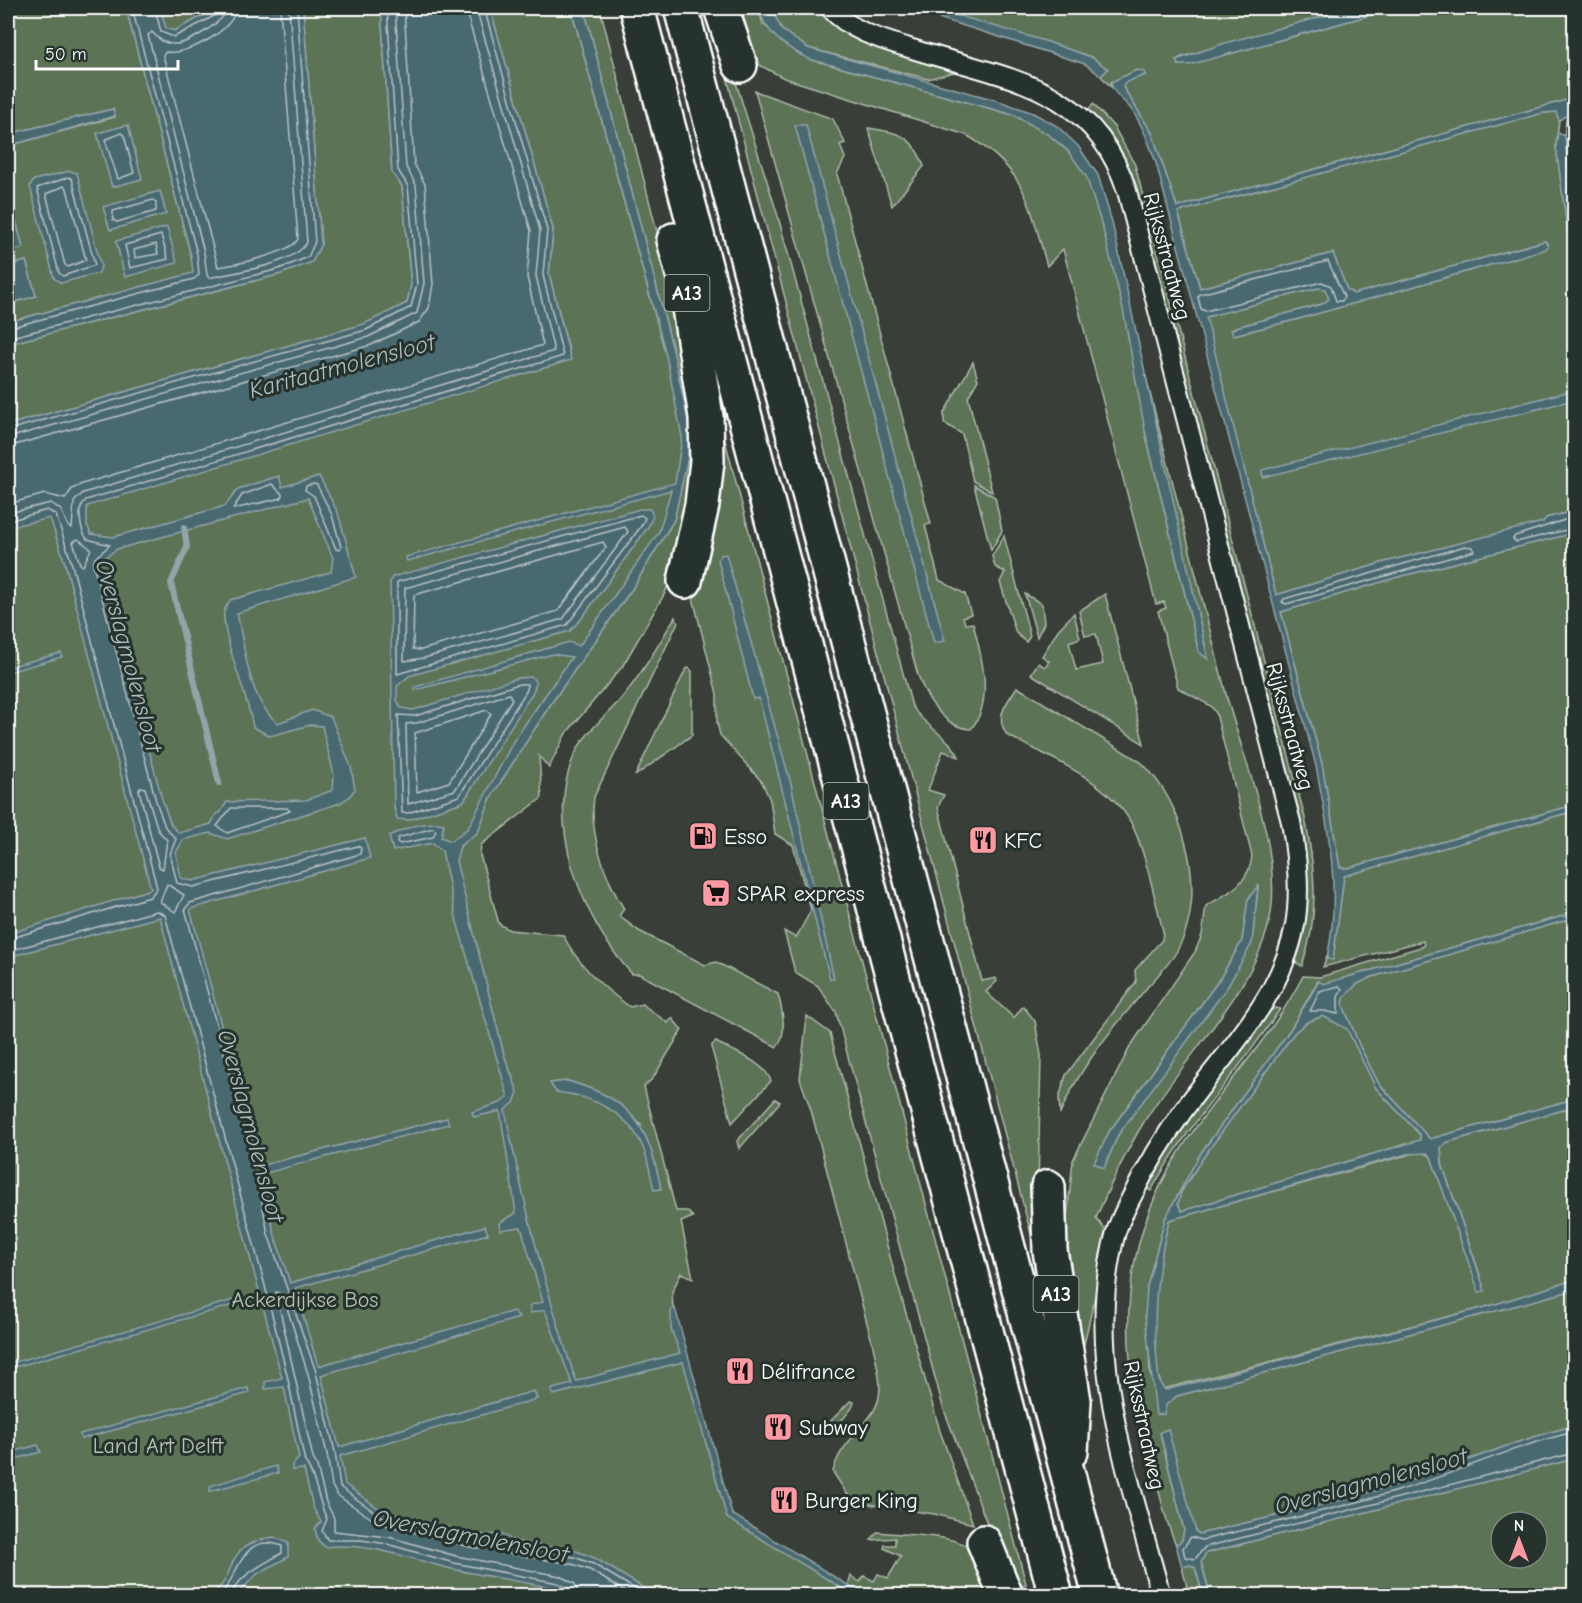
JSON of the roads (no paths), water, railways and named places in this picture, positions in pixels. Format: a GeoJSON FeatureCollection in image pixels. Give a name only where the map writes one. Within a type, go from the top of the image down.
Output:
{"type":"FeatureCollection","features":[{"type":"Feature","properties":{"kind":"highway","name":"A13"},"geometry":{"type":"LineString","coordinates":[[636,8],[653,157],[685,282],[706,417],[706,461],[702,505],[685,581]]}},
{"type":"Feature","properties":{"kind":"highway","name":"A13"},"geometry":{"type":"LineString","coordinates":[[636,8],[1056,1596]]}},
{"type":"Feature","properties":{"kind":"highway","name":"A13"},"geometry":{"type":"LineString","coordinates":[[681,8],[1100,1596]]}},
{"type":"Feature","properties":{"kind":"highway"},"geometry":{"type":"LineString","coordinates":[[721,8],[740,64]]}},
{"type":"Feature","properties":{"kind":"highway","name":"A13"},"geometry":{"type":"LineString","coordinates":[[1048,1187],[1050,1250],[1074,1401],[1069,1477]]}},
{"type":"Feature","properties":{"kind":"highway"},"geometry":{"type":"LineString","coordinates":[[984,1542],[1003,1588]]}},
{"type":"Feature","properties":{"kind":"street","name":"Rijksstraatweg"},"geometry":{"type":"LineString","coordinates":[[830,8],[867,35],[1041,88],[1082,116],[1102,138],[1116,160],[1127,191],[1291,822],[1298,871],[1297,909],[1291,942],[1282,965],[1252,1023],[1185,1109],[1153,1158],[1116,1230],[1108,1272],[1104,1341],[1107,1384],[1161,1596]]}},
{"type":"Feature","properties":{"kind":"water"},"geometry":{"type":"Polygon","coordinates":[[[126,8],[160,8],[166,28],[174,31],[218,8],[303,8],[321,244],[312,262],[281,274],[8,344],[8,322],[193,273],[191,256],[126,8]]]}},
{"type":"Feature","properties":{"kind":"water"},"geometry":{"type":"Polygon","coordinates":[[[381,8],[490,8],[553,229],[549,274],[571,360],[87,506],[87,525],[91,534],[113,537],[225,506],[238,489],[279,476],[282,487],[319,476],[338,513],[356,577],[237,613],[249,672],[260,701],[268,713],[278,723],[312,710],[331,717],[351,767],[355,789],[340,803],[227,839],[210,833],[183,840],[176,853],[181,878],[192,881],[365,838],[370,858],[190,909],[259,1166],[447,1118],[449,1124],[262,1174],[274,1233],[290,1283],[485,1226],[488,1234],[295,1288],[318,1366],[514,1311],[519,1318],[321,1375],[339,1447],[534,1391],[537,1399],[340,1456],[345,1484],[382,1511],[478,1535],[503,1534],[513,1541],[576,1551],[595,1558],[655,1595],[571,1595],[557,1589],[452,1569],[374,1549],[325,1547],[318,1540],[315,1529],[321,1522],[313,1507],[304,1469],[292,1470],[292,1465],[299,1458],[284,1387],[265,1389],[265,1382],[282,1378],[160,917],[8,957],[8,934],[151,889],[65,563],[50,518],[8,527],[8,425],[364,324],[407,303],[411,285],[402,186],[392,173],[381,8]],[[308,498],[117,549],[99,562],[162,799],[171,825],[179,833],[211,824],[216,814],[220,813],[227,802],[306,800],[333,790],[334,775],[322,726],[310,725],[270,736],[253,727],[227,637],[224,612],[230,600],[331,572],[333,558],[308,498]]]}},
{"type":"Feature","properties":{"kind":"water"},"geometry":{"type":"Polygon","coordinates":[[[571,8],[584,8],[674,354],[689,425],[688,457],[674,520],[634,586],[550,705],[491,797],[478,832],[460,846],[456,861],[504,1055],[518,1092],[514,1103],[505,1110],[519,1179],[545,1280],[576,1381],[680,1353],[671,1329],[671,1310],[675,1308],[732,1514],[864,1595],[853,1595],[727,1518],[683,1362],[553,1395],[552,1389],[572,1384],[545,1310],[530,1313],[530,1305],[543,1302],[521,1227],[500,1230],[499,1223],[516,1213],[500,1111],[474,1117],[472,1112],[500,1103],[508,1097],[457,922],[442,851],[433,843],[393,851],[389,836],[416,826],[437,823],[444,824],[441,837],[451,841],[468,828],[514,740],[572,657],[553,654],[415,690],[415,687],[569,642],[579,646],[659,532],[671,490],[407,561],[406,557],[675,483],[682,437],[666,355],[571,8]]]}},
{"type":"Feature","properties":{"kind":"water"},"geometry":{"type":"Polygon","coordinates":[[[758,8],[771,8],[782,30],[808,48],[999,101],[1033,113],[1057,126],[1078,146],[1098,175],[1112,222],[1208,659],[1199,652],[1145,431],[1123,309],[1103,229],[1086,176],[1068,151],[1049,135],[1014,115],[809,59],[792,50],[772,33],[766,26],[758,8]]]}},
{"type":"Feature","properties":{"kind":"water"},"geometry":{"type":"Polygon","coordinates":[[[907,8],[933,8],[1048,42],[1091,57],[1108,69],[1101,76],[1085,64],[907,8]]]}},
{"type":"Feature","properties":{"kind":"water"},"geometry":{"type":"Polygon","coordinates":[[[1353,8],[1396,8],[1189,65],[1178,65],[1176,60],[1225,43],[1353,8]]]}},
{"type":"Feature","properties":{"kind":"water"},"geometry":{"type":"Polygon","coordinates":[[[1137,70],[1144,72],[1145,75],[1124,83],[1123,87],[1152,133],[1177,207],[1574,98],[1570,111],[1559,120],[1556,112],[1543,113],[1178,212],[1200,288],[1333,253],[1347,290],[1354,294],[1545,241],[1548,246],[1546,249],[1295,320],[1233,335],[1231,330],[1237,327],[1322,304],[1329,299],[1325,289],[1318,288],[1206,317],[1276,595],[1385,562],[1543,522],[1546,518],[1574,511],[1574,533],[1398,577],[1281,612],[1322,764],[1340,868],[1348,868],[1574,805],[1574,811],[1344,876],[1333,960],[1328,959],[1333,906],[1331,859],[1316,766],[1156,163],[1139,122],[1131,109],[1116,93],[1111,82],[1137,70]]]}},
{"type":"Feature","properties":{"kind":"water"},"geometry":{"type":"Polygon","coordinates":[[[113,109],[115,116],[8,146],[8,134],[113,109]]]}},
{"type":"Feature","properties":{"kind":"water"},"geometry":{"type":"Polygon","coordinates":[[[128,125],[142,179],[112,187],[97,133],[128,125]]]}},
{"type":"Feature","properties":{"kind":"water"},"geometry":{"type":"Polygon","coordinates":[[[795,125],[806,125],[945,641],[934,643],[795,125]]]}},
{"type":"Feature","properties":{"kind":"water"},"geometry":{"type":"Polygon","coordinates":[[[1558,133],[1565,136],[1574,241],[1569,242],[1556,146],[1558,133]]]}},
{"type":"Feature","properties":{"kind":"water"},"geometry":{"type":"Polygon","coordinates":[[[70,171],[77,173],[101,266],[99,273],[61,283],[54,278],[30,186],[34,180],[70,171]]]}},
{"type":"Feature","properties":{"kind":"water"},"geometry":{"type":"Polygon","coordinates":[[[160,191],[166,214],[110,230],[103,207],[160,191]]]}},
{"type":"Feature","properties":{"kind":"water"},"geometry":{"type":"Polygon","coordinates":[[[14,214],[23,248],[8,252],[8,216],[14,214]]]}},
{"type":"Feature","properties":{"kind":"water"},"geometry":{"type":"Polygon","coordinates":[[[167,227],[177,263],[125,277],[116,241],[167,227]]]}},
{"type":"Feature","properties":{"kind":"water"},"geometry":{"type":"Polygon","coordinates":[[[26,261],[36,296],[8,304],[8,266],[26,261]]]}},
{"type":"Feature","properties":{"kind":"water"},"geometry":{"type":"Polygon","coordinates":[[[1574,390],[1574,400],[1263,477],[1262,470],[1574,390]]]}},
{"type":"Feature","properties":{"kind":"water"},"geometry":{"type":"Polygon","coordinates":[[[640,509],[650,509],[653,516],[648,527],[582,618],[570,631],[409,676],[397,686],[397,700],[401,708],[413,710],[518,678],[532,677],[536,683],[533,692],[463,802],[408,820],[397,819],[394,807],[390,583],[392,577],[640,509]]]}},
{"type":"Feature","properties":{"kind":"water"},"geometry":{"type":"Polygon","coordinates":[[[726,554],[791,784],[834,979],[830,979],[759,698],[753,699],[718,560],[721,555],[726,554]]]}},
{"type":"Feature","properties":{"kind":"water"},"geometry":{"type":"Polygon","coordinates":[[[61,653],[62,657],[8,672],[8,667],[61,653]]]}},
{"type":"Feature","properties":{"kind":"water"},"geometry":{"type":"Polygon","coordinates":[[[1258,886],[1252,943],[1228,986],[1118,1135],[1104,1168],[1094,1163],[1109,1132],[1219,980],[1242,941],[1248,899],[1258,886]]]}},
{"type":"Feature","properties":{"kind":"water"},"geometry":{"type":"Polygon","coordinates":[[[1574,913],[1574,918],[1372,977],[1357,984],[1344,997],[1343,1005],[1360,1047],[1379,1084],[1430,1139],[1574,1099],[1574,1107],[1448,1142],[1441,1147],[1442,1164],[1485,1291],[1479,1292],[1431,1157],[1427,1153],[1407,1154],[1169,1220],[1161,1255],[1155,1307],[1158,1373],[1163,1388],[1166,1390],[1486,1307],[1574,1280],[1574,1290],[1177,1396],[1166,1405],[1164,1414],[1156,1415],[1145,1316],[1147,1287],[1165,1219],[1199,1156],[1290,1030],[1319,981],[1323,984],[1574,913]],[[1323,1016],[1307,1022],[1294,1033],[1202,1159],[1181,1192],[1178,1204],[1182,1211],[1420,1140],[1420,1135],[1376,1088],[1347,1029],[1323,1016]]]}},
{"type":"Feature","properties":{"kind":"water"},"geometry":{"type":"Polygon","coordinates":[[[568,1081],[608,1097],[623,1106],[634,1118],[650,1147],[661,1189],[654,1190],[639,1139],[621,1118],[610,1109],[597,1103],[556,1092],[550,1083],[568,1081]]]}},
{"type":"Feature","properties":{"kind":"water"},"geometry":{"type":"Polygon","coordinates":[[[237,1299],[237,1304],[8,1369],[8,1364],[237,1299]]]}},
{"type":"Feature","properties":{"kind":"water"},"geometry":{"type":"Polygon","coordinates":[[[248,1388],[249,1393],[81,1439],[80,1434],[248,1388]]]}},
{"type":"Feature","properties":{"kind":"water"},"geometry":{"type":"Polygon","coordinates":[[[1574,1426],[1574,1459],[1206,1553],[1201,1562],[1210,1595],[1203,1595],[1195,1567],[1190,1565],[1182,1567],[1176,1545],[1182,1540],[1184,1530],[1160,1432],[1168,1429],[1196,1532],[1200,1534],[1396,1485],[1529,1439],[1574,1426]]]}},
{"type":"Feature","properties":{"kind":"water"},"geometry":{"type":"Polygon","coordinates":[[[38,1445],[41,1452],[8,1461],[8,1453],[38,1445]]]}},
{"type":"Feature","properties":{"kind":"water"},"geometry":{"type":"Polygon","coordinates":[[[276,1466],[278,1473],[210,1491],[210,1486],[276,1466]]]}},
{"type":"Feature","properties":{"kind":"water"},"geometry":{"type":"Polygon","coordinates":[[[274,1537],[288,1543],[288,1557],[257,1574],[236,1595],[211,1595],[220,1587],[233,1561],[245,1547],[256,1541],[274,1537]]]}},
{"type":"Feature","properties":{"kind":"waterway"},"geometry":{"type":"LineString","coordinates":[[184,527],[187,547],[171,583],[219,783]]}},
{"type":"Feature","properties":{"kind":"place","name":"Esso"},"geometry":{"type":"Point","coordinates":[703,836]}},
{"type":"Feature","properties":{"kind":"place","name":"KFC"},"geometry":{"type":"Point","coordinates":[983,840]}},
{"type":"Feature","properties":{"kind":"place","name":"SPAR express"},"geometry":{"type":"Point","coordinates":[716,893]}},
{"type":"Feature","properties":{"kind":"place","name":"Délifrance"},"geometry":{"type":"Point","coordinates":[740,1371]}},
{"type":"Feature","properties":{"kind":"place","name":"Subway"},"geometry":{"type":"Point","coordinates":[778,1427]}},
{"type":"Feature","properties":{"kind":"place","name":"Burger King"},"geometry":{"type":"Point","coordinates":[784,1500]}},
{"type":"Feature","properties":{"kind":"water label","name":"Karitaatmolensloot"},"geometry":{"type":"Point","coordinates":[342,366]}},
{"type":"Feature","properties":{"kind":"water label","name":"Overslagmolensloot"},"geometry":{"type":"Point","coordinates":[129,656]}},
{"type":"Feature","properties":{"kind":"water label","name":"Overslagmolensloot"},"geometry":{"type":"Point","coordinates":[251,1126]}},
{"type":"Feature","properties":{"kind":"water label","name":"Overslagmolensloot"},"geometry":{"type":"Point","coordinates":[1371,1481]}},
{"type":"Feature","properties":{"kind":"water label","name":"Overslagmolensloot"},"geometry":{"type":"Point","coordinates":[471,1536]}},
{"type":"Feature","properties":{"kind":"park label","name":"Ackerdijkse Bos"},"geometry":{"type":"Point","coordinates":[305,1299]}},
{"type":"Feature","properties":{"kind":"park label","name":"Land Art Delft"},"geometry":{"type":"Point","coordinates":[158,1445]}}]}
